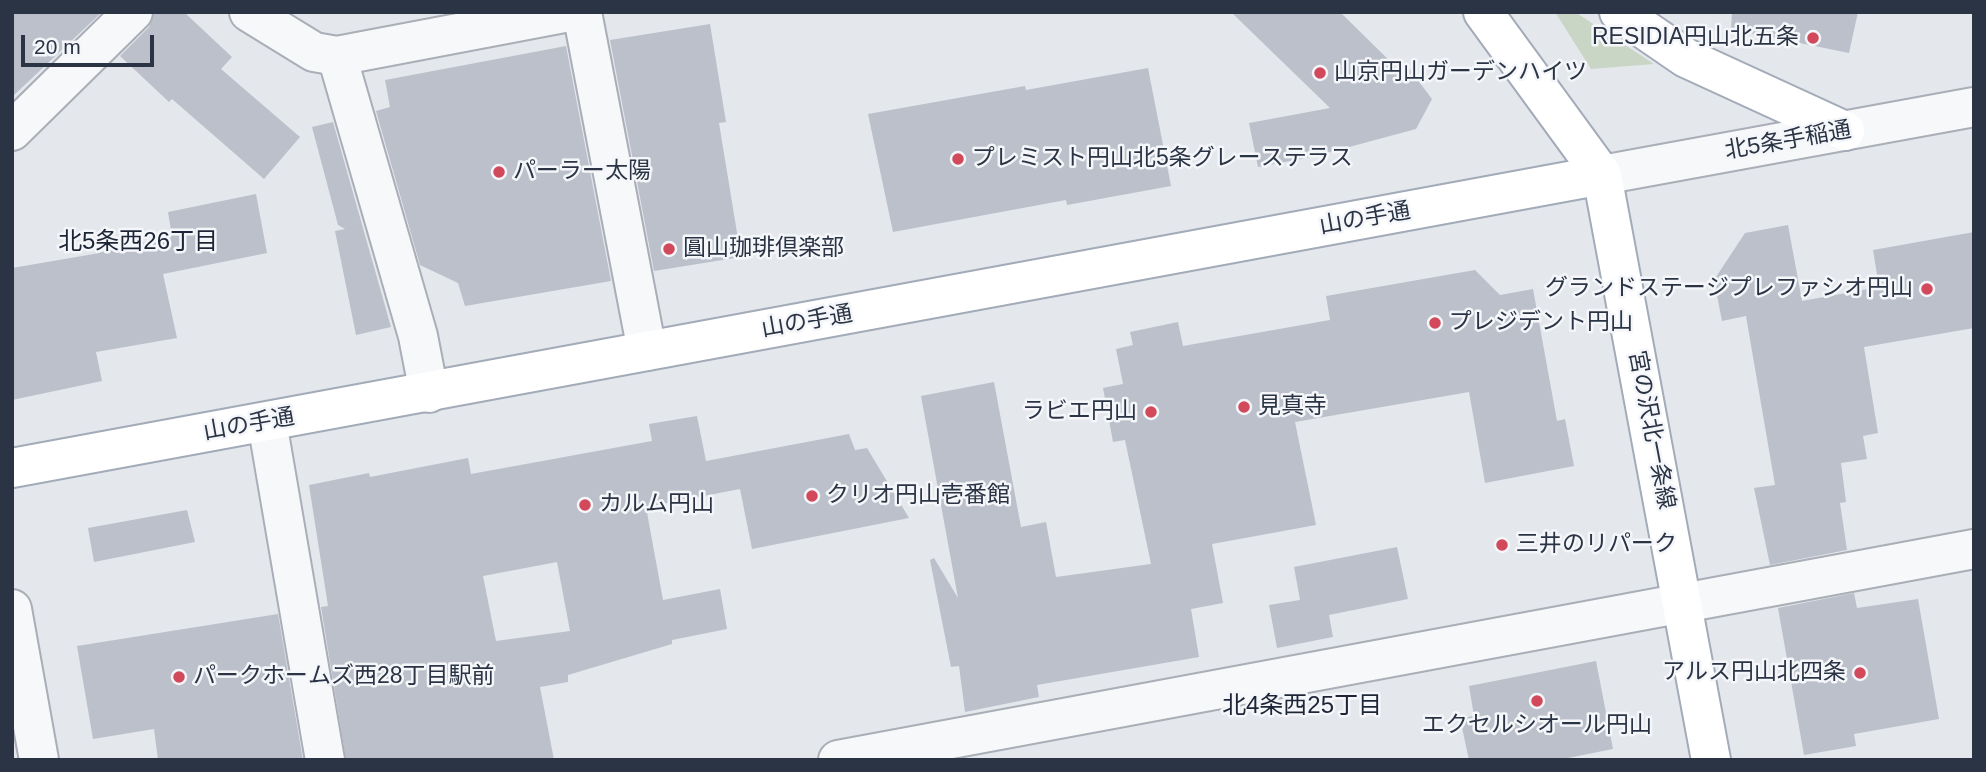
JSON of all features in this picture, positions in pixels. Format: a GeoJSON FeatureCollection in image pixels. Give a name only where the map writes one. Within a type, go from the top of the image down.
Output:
{"type":"FeatureCollection","features":[{"type":"Feature","properties":{"kind":"main road","name":"宮の沢北一条線"},"geometry":{"type":"LineString","coordinates":[[1483,12],[1602,175],[1684,602],[1711,760]]}},
{"type":"Feature","properties":{"kind":"main road"},"geometry":{"type":"LineString","coordinates":[[1619,12],[1686,58],[1845,131]]}},
{"type":"Feature","properties":{"kind":"main road","name":"山の手通"},"geometry":{"type":"LineString","coordinates":[[12,468],[1602,175]]}},
{"type":"Feature","properties":{"kind":"street"},"geometry":{"type":"LineString","coordinates":[[12,131],[133,12]]}},
{"type":"Feature","properties":{"kind":"street"},"geometry":{"type":"LineString","coordinates":[[249,12],[314,52],[337,56],[569,12]]}},
{"type":"Feature","properties":{"kind":"street"},"geometry":{"type":"LineString","coordinates":[[582,12],[647,351]]}},
{"type":"Feature","properties":{"kind":"street"},"geometry":{"type":"LineString","coordinates":[[337,56],[418,335],[429,393]]}},
{"type":"Feature","properties":{"kind":"street","name":"北5条手稲通"},"geometry":{"type":"LineString","coordinates":[[1602,175],[1974,107]]}},
{"type":"Feature","properties":{"kind":"street"},"geometry":{"type":"LineString","coordinates":[[267,422],[325,760]]}},
{"type":"Feature","properties":{"kind":"street"},"geometry":{"type":"LineString","coordinates":[[838,760],[882,756],[1974,549]]}},
{"type":"Feature","properties":{"kind":"street"},"geometry":{"type":"LineString","coordinates":[[12,609],[39,760]]}},
{"type":"Feature","properties":{"kind":"green space"},"geometry":{"type":"Polygon","coordinates":[[[1555,12],[1575,12],[1654,64],[1591,69],[1555,12]]]}},
{"type":"Feature","properties":{"kind":"building"},"geometry":{"type":"Polygon","coordinates":[[[12,12],[102,12],[12,97],[12,12]]]}},
{"type":"Feature","properties":{"kind":"building"},"geometry":{"type":"Polygon","coordinates":[[[154,12],[184,12],[232,57],[221,69],[300,137],[264,179],[172,99],[169,102],[120,56],[149,27],[154,12]]]}},
{"type":"Feature","properties":{"kind":"building"},"geometry":{"type":"Polygon","coordinates":[[[1231,12],[1340,12],[1398,69],[1405,63],[1432,99],[1416,129],[1312,157],[1258,167],[1249,123],[1330,108],[1231,12]]]}},
{"type":"Feature","properties":{"kind":"building","name":"RESIDIA円山北五条"},"geometry":{"type":"Polygon","coordinates":[[[1732,12],[1858,12],[1849,53],[1731,29],[1732,12]]]}},
{"type":"Feature","properties":{"kind":"building"},"geometry":{"type":"Polygon","coordinates":[[[710,24],[726,122],[719,123],[741,257],[654,271],[610,40],[710,24]]]}},
{"type":"Feature","properties":{"kind":"building","name":"パーラー太陽"},"geometry":{"type":"Polygon","coordinates":[[[566,46],[611,281],[465,306],[458,283],[420,265],[376,111],[390,107],[385,80],[566,46]]]}},
{"type":"Feature","properties":{"kind":"building"},"geometry":{"type":"Polygon","coordinates":[[[1148,68],[1171,186],[1067,205],[1066,200],[893,232],[868,114],[1025,86],[1026,90],[1148,68]]]}},
{"type":"Feature","properties":{"kind":"building"},"geometry":{"type":"Polygon","coordinates":[[[333,122],[391,327],[356,335],[335,231],[345,229],[338,225],[312,127],[333,122]]]}},
{"type":"Feature","properties":{"kind":"building"},"geometry":{"type":"Polygon","coordinates":[[[256,194],[267,253],[163,274],[177,338],[96,352],[102,381],[12,400],[12,268],[94,254],[172,236],[168,212],[256,194]]]}},
{"type":"Feature","properties":{"kind":"building"},"geometry":{"type":"Polygon","coordinates":[[[1788,225],[1802,301],[1879,287],[1873,250],[1974,232],[1974,328],[1864,347],[1878,433],[1863,436],[1867,459],[1841,463],[1846,502],[1840,503],[1847,550],[1770,565],[1754,488],[1775,485],[1746,316],[1722,321],[1714,280],[1745,233],[1788,225]]]}},
{"type":"Feature","properties":{"kind":"building"},"geometry":{"type":"Polygon","coordinates":[[[1475,270],[1500,295],[1533,289],[1557,421],[1565,419],[1574,466],[1485,483],[1469,392],[1295,422],[1316,525],[1212,544],[1223,603],[1191,609],[1199,657],[1037,685],[1039,697],[965,712],[959,666],[951,667],[930,560],[934,558],[958,598],[921,396],[994,382],[1021,527],[1046,522],[1056,577],[1151,564],[1125,440],[1113,442],[1103,388],[1123,384],[1116,349],[1133,345],[1130,332],[1178,322],[1183,346],[1330,320],[1326,296],[1475,270]]]}},
{"type":"Feature","properties":{"kind":"building"},"geometry":{"type":"Polygon","coordinates":[[[697,416],[706,461],[849,434],[855,450],[867,448],[909,518],[752,549],[740,489],[646,507],[663,600],[720,589],[727,629],[672,640],[672,644],[568,675],[568,682],[540,687],[554,760],[346,760],[321,607],[328,606],[309,485],[369,473],[370,477],[468,458],[471,474],[652,441],[649,424],[697,416]],[[557,562],[483,576],[496,641],[570,631],[557,562]]]}},
{"type":"Feature","properties":{"kind":"building"},"geometry":{"type":"Polygon","coordinates":[[[187,510],[195,542],[94,562],[88,528],[187,510]]]}},
{"type":"Feature","properties":{"kind":"building"},"geometry":{"type":"Polygon","coordinates":[[[1397,547],[1408,599],[1329,615],[1333,637],[1277,648],[1269,605],[1300,600],[1294,567],[1397,547]]]}},
{"type":"Feature","properties":{"kind":"building","name":"アルス円山北四条"},"geometry":{"type":"Polygon","coordinates":[[[1854,593],[1857,608],[1918,599],[1939,719],[1854,734],[1856,746],[1804,755],[1778,608],[1854,593]]]}},
{"type":"Feature","properties":{"kind":"building","name":"パークホームズ西28丁目駅前"},"geometry":{"type":"Polygon","coordinates":[[[278,614],[303,760],[158,760],[154,729],[93,739],[77,646],[278,614]]]}},
{"type":"Feature","properties":{"kind":"building","name":"エクセルシオール円山"},"geometry":{"type":"Polygon","coordinates":[[[1596,661],[1613,749],[1558,760],[1469,760],[1460,718],[1474,716],[1469,686],[1596,661]]]}},
{"type":"Feature","properties":{"kind":"place","name":"RESIDIA円山北五条"},"geometry":{"type":"Point","coordinates":[1813,38]}},
{"type":"Feature","properties":{"kind":"place","name":"山京円山ガーデンハイツ"},"geometry":{"type":"Point","coordinates":[1320,73]}},
{"type":"Feature","properties":{"kind":"place","name":"プレミスト円山北5条グレーステラス"},"geometry":{"type":"Point","coordinates":[958,159]}},
{"type":"Feature","properties":{"kind":"place","name":"パーラー太陽"},"geometry":{"type":"Point","coordinates":[499,172]}},
{"type":"Feature","properties":{"kind":"place","name":"圓山珈琲倶楽部"},"geometry":{"type":"Point","coordinates":[669,249]}},
{"type":"Feature","properties":{"kind":"place","name":"グランドステージプレファシオ円山"},"geometry":{"type":"Point","coordinates":[1927,289]}},
{"type":"Feature","properties":{"kind":"place","name":"プレジデント円山"},"geometry":{"type":"Point","coordinates":[1435,323]}},
{"type":"Feature","properties":{"kind":"place","name":"見真寺"},"geometry":{"type":"Point","coordinates":[1244,407]}},
{"type":"Feature","properties":{"kind":"place","name":"ラビエ円山"},"geometry":{"type":"Point","coordinates":[1151,412]}},
{"type":"Feature","properties":{"kind":"place","name":"クリオ円山壱番館"},"geometry":{"type":"Point","coordinates":[812,496]}},
{"type":"Feature","properties":{"kind":"place","name":"カルム円山"},"geometry":{"type":"Point","coordinates":[585,505]}},
{"type":"Feature","properties":{"kind":"place","name":"三井のリパーク"},"geometry":{"type":"Point","coordinates":[1502,545]}},
{"type":"Feature","properties":{"kind":"place","name":"アルス円山北四条"},"geometry":{"type":"Point","coordinates":[1860,673]}},
{"type":"Feature","properties":{"kind":"place","name":"パークホームズ西28丁目駅前"},"geometry":{"type":"Point","coordinates":[179,677]}},
{"type":"Feature","properties":{"kind":"place","name":"エクセルシオール円山"},"geometry":{"type":"Point","coordinates":[1537,701]}},
{"type":"Feature","properties":{"kind":"district","name":"北5条西26丁目"},"geometry":{"type":"Point","coordinates":[138,242]}},
{"type":"Feature","properties":{"kind":"district","name":"北4条西25丁目"},"geometry":{"type":"Point","coordinates":[1302,706]}}]}
